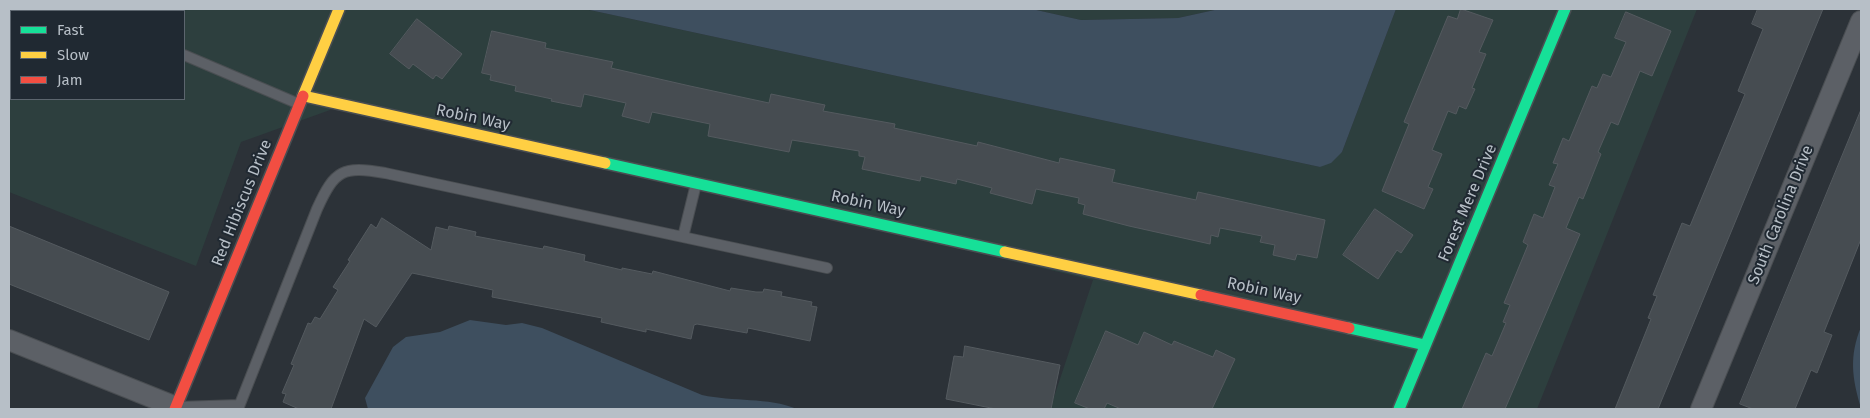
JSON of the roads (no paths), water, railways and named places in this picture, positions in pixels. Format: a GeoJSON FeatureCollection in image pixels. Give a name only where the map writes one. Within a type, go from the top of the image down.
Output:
{"type":"FeatureCollection","features":[{"type":"Feature","properties":{"kind":"street","name":"Red Hibiscus Drive"},"geometry":{"type":"LineString","coordinates":[[175,408],[339,9]]}},
{"type":"Feature","properties":{"kind":"street","name":"Forest Mere Drive"},"geometry":{"type":"LineString","coordinates":[[1399,409],[1565,9]]}},
{"type":"Feature","properties":{"kind":"street","name":"South Carolina Drive"},"geometry":{"type":"LineString","coordinates":[[1701,409],[1861,21]]}},
{"type":"Feature","properties":{"kind":"street","name":"Robin Way"},"geometry":{"type":"LineString","coordinates":[[302,101],[696,183],[1426,345]]}},
{"type":"Feature","properties":{"kind":"street"},"geometry":{"type":"LineString","coordinates":[[9,340],[175,408]]}},
{"type":"Feature","properties":{"kind":"lane"},"geometry":{"type":"LineString","coordinates":[[185,55],[302,101]]}},
{"type":"Feature","properties":{"kind":"lane"},"geometry":{"type":"LineString","coordinates":[[175,408],[238,407],[317,209],[327,187],[339,173],[361,169],[385,173],[827,268]]}},
{"type":"Feature","properties":{"kind":"lane"},"geometry":{"type":"LineString","coordinates":[[683,237],[696,183]]}},
{"type":"Feature","properties":{"kind":"water"},"geometry":{"type":"Polygon","coordinates":[[[585,9],[1032,9],[1081,20],[1178,18],[1219,9],[1396,9],[1342,152],[1331,163],[1320,167],[585,9]]]}},
{"type":"Feature","properties":{"kind":"water"},"geometry":{"type":"Polygon","coordinates":[[[470,320],[506,325],[522,323],[542,328],[702,395],[762,401],[797,409],[368,409],[365,398],[393,347],[406,337],[440,332],[470,320]]]}},
{"type":"Feature","properties":{"kind":"water"},"geometry":{"type":"Polygon","coordinates":[[[1861,327],[1861,408],[1854,377],[1853,357],[1861,327]]]}}]}
